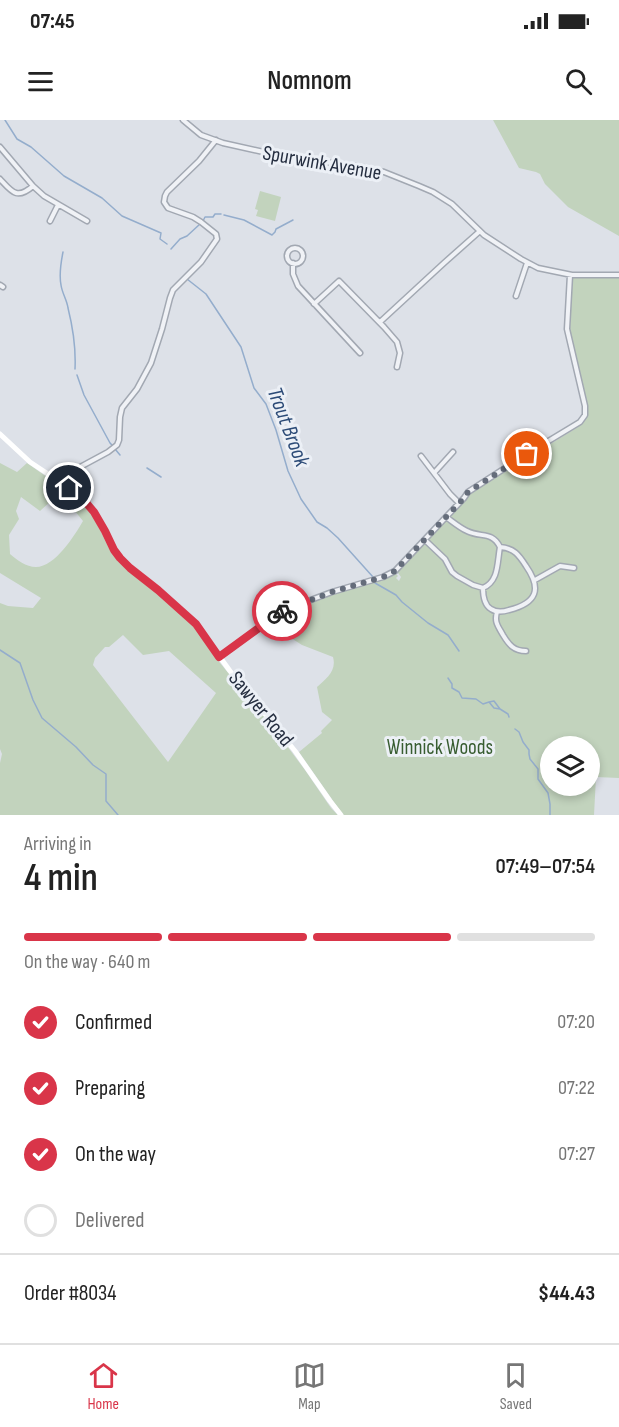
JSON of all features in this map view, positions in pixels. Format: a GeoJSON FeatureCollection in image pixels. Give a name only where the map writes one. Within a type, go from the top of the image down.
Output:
{"type":"FeatureCollection","features":[{"type":"Feature","properties":{"kind":"street","name":"Spurwink Avenue"},"geometry":{"type":"LineString","coordinates":[[183,120],[201,135],[216,140],[278,155],[384,172],[419,186],[443,198],[493,241],[545,270],[584,276],[619,275]]}},
{"type":"Feature","properties":{"kind":"street"},"geometry":{"type":"LineString","coordinates":[[60,481],[69,473],[117,445],[122,408],[137,389],[151,363],[173,290],[201,262],[217,239],[216,234],[201,222],[168,208],[164,202],[167,192],[199,161],[216,140]]}},
{"type":"Feature","properties":{"kind":"street"},"geometry":{"type":"LineString","coordinates":[[0,147],[2,153],[44,196],[87,221]]}},
{"type":"Feature","properties":{"kind":"street"},"geometry":{"type":"LineString","coordinates":[[0,179],[11,191],[18,194],[33,186]]}},
{"type":"Feature","properties":{"kind":"street"},"geometry":{"type":"LineString","coordinates":[[50,221],[58,205]]}},
{"type":"Feature","properties":{"kind":"street"},"geometry":{"type":"LineString","coordinates":[[380,322],[480,231]]}},
{"type":"Feature","properties":{"kind":"street"},"geometry":{"type":"LineString","coordinates":[[293,263],[300,262],[303,257],[299,249],[292,249],[288,252],[288,258],[293,263],[293,277],[314,304],[360,353]]}},
{"type":"Feature","properties":{"kind":"street"},"geometry":{"type":"LineString","coordinates":[[516,296],[527,262]]}},
{"type":"Feature","properties":{"kind":"street"},"geometry":{"type":"LineString","coordinates":[[219,657],[284,610],[395,571],[468,492],[575,426],[585,412],[567,329],[570,275]]}},
{"type":"Feature","properties":{"kind":"street"},"geometry":{"type":"LineString","coordinates":[[314,304],[339,281],[380,322],[398,345],[400,359],[397,367]]}},
{"type":"Feature","properties":{"kind":"street","name":"Sawyer Road"},"geometry":{"type":"LineString","coordinates":[[0,434],[30,462],[83,499],[94,512],[114,550],[124,563],[196,624],[236,679],[295,751],[341,815]]}},
{"type":"Feature","properties":{"kind":"street"},"geometry":{"type":"LineString","coordinates":[[434,473],[453,452]]}},
{"type":"Feature","properties":{"kind":"street"},"geometry":{"type":"LineString","coordinates":[[421,456],[459,503]]}},
{"type":"Feature","properties":{"kind":"street"},"geometry":{"type":"LineString","coordinates":[[446,518],[467,531],[486,535],[495,539],[501,547],[513,550],[519,555],[535,580],[534,592],[527,604],[506,611],[491,610],[484,599],[483,588]]}},
{"type":"Feature","properties":{"kind":"street"},"geometry":{"type":"LineString","coordinates":[[425,540],[445,559],[452,572],[473,585],[483,588],[491,583],[496,575],[501,547]]}},
{"type":"Feature","properties":{"kind":"street"},"geometry":{"type":"LineString","coordinates":[[535,580],[560,566],[574,567]]}},
{"type":"Feature","properties":{"kind":"street"},"geometry":{"type":"LineString","coordinates":[[497,612],[495,622],[508,644],[517,650],[526,651]]}},
{"type":"Feature","properties":{"kind":"green space"},"geometry":{"type":"Polygon","coordinates":[[[493,120],[619,120],[619,236],[568,207],[545,184],[540,174],[519,168],[493,120]]]}},
{"type":"Feature","properties":{"kind":"green space"},"geometry":{"type":"Polygon","coordinates":[[[260,191],[281,197],[275,221],[256,216],[258,210],[255,209],[260,191]]]}},
{"type":"Feature","properties":{"kind":"green space","name":"Winnick Woods"},"geometry":{"type":"Polygon","coordinates":[[[619,276],[619,778],[600,777],[600,736],[540,736],[540,796],[595,796],[594,815],[343,815],[299,752],[322,733],[321,731],[332,720],[322,712],[317,687],[332,671],[333,657],[302,645],[291,638],[264,629],[284,613],[346,590],[394,574],[398,576],[396,578],[399,581],[401,577],[398,571],[469,494],[578,427],[582,422],[586,407],[570,330],[572,279],[575,277],[619,276]]]}},
{"type":"Feature","properties":{"kind":"green space"},"geometry":{"type":"Polygon","coordinates":[[[0,463],[17,472],[27,463],[64,489],[40,511],[21,497],[16,511],[19,519],[9,535],[10,554],[32,567],[43,566],[57,556],[70,542],[83,521],[66,500],[73,495],[91,512],[118,561],[194,626],[211,652],[275,730],[338,815],[0,815],[2,754],[0,749],[0,603],[33,608],[41,598],[0,573],[0,463]],[[123,635],[109,647],[105,647],[95,658],[93,665],[168,762],[216,693],[169,651],[143,655],[123,635]]]}},
{"type":"Feature","properties":{"kind":"waterway","name":"Trout Brook"},"geometry":{"type":"LineString","coordinates":[[5,120],[17,139],[31,147],[64,176],[102,198],[122,216],[161,233],[160,239],[167,244]]}},
{"type":"Feature","properties":{"kind":"waterway"},"geometry":{"type":"LineString","coordinates":[[203,221],[205,217],[221,214]]}},
{"type":"Feature","properties":{"kind":"waterway"},"geometry":{"type":"LineString","coordinates":[[224,215],[244,220],[272,235],[276,229],[293,220]]}},
{"type":"Feature","properties":{"kind":"waterway"},"geometry":{"type":"LineString","coordinates":[[171,249],[200,224]]}},
{"type":"Feature","properties":{"kind":"waterway"},"geometry":{"type":"LineString","coordinates":[[63,252],[60,281],[73,331],[75,369]]}},
{"type":"Feature","properties":{"kind":"waterway","name":"Trout Brook"},"geometry":{"type":"LineString","coordinates":[[187,279],[206,294],[241,347],[254,388],[266,404],[288,471],[301,499],[317,522],[338,538],[373,577]]}},
{"type":"Feature","properties":{"kind":"waterway"},"geometry":{"type":"LineString","coordinates":[[77,375],[84,395],[113,446]]}},
{"type":"Feature","properties":{"kind":"waterway"},"geometry":{"type":"LineString","coordinates":[[115,449],[120,455]]}},
{"type":"Feature","properties":{"kind":"waterway"},"geometry":{"type":"LineString","coordinates":[[147,468],[161,477]]}},
{"type":"Feature","properties":{"kind":"waterway","name":"Trout Brook"},"geometry":{"type":"LineString","coordinates":[[375,583],[396,595],[428,623],[448,635],[459,651]]}},
{"type":"Feature","properties":{"kind":"waterway"},"geometry":{"type":"LineString","coordinates":[[0,650],[20,663],[42,718],[106,774],[106,801],[118,815]]}},
{"type":"Feature","properties":{"kind":"waterway"},"geometry":{"type":"LineString","coordinates":[[448,678],[452,688],[459,692],[462,698],[476,699],[483,704],[489,702],[509,717]]}},
{"type":"Feature","properties":{"kind":"waterway"},"geometry":{"type":"LineString","coordinates":[[489,702],[494,701],[500,709]]}},
{"type":"Feature","properties":{"kind":"waterway"},"geometry":{"type":"LineString","coordinates":[[515,729],[529,750],[530,759],[538,769],[538,779],[548,793],[550,815]]}},
{"type":"Feature","properties":{"kind":"way so far"},"geometry":{"type":"LineString","coordinates":[[282,611],[395,571],[468,492],[527,454]]}},
{"type":"Feature","properties":{"kind":"route"},"geometry":{"type":"LineString","coordinates":[[69,488],[94,512],[120,558],[196,624],[219,657],[282,611]]}}]}
